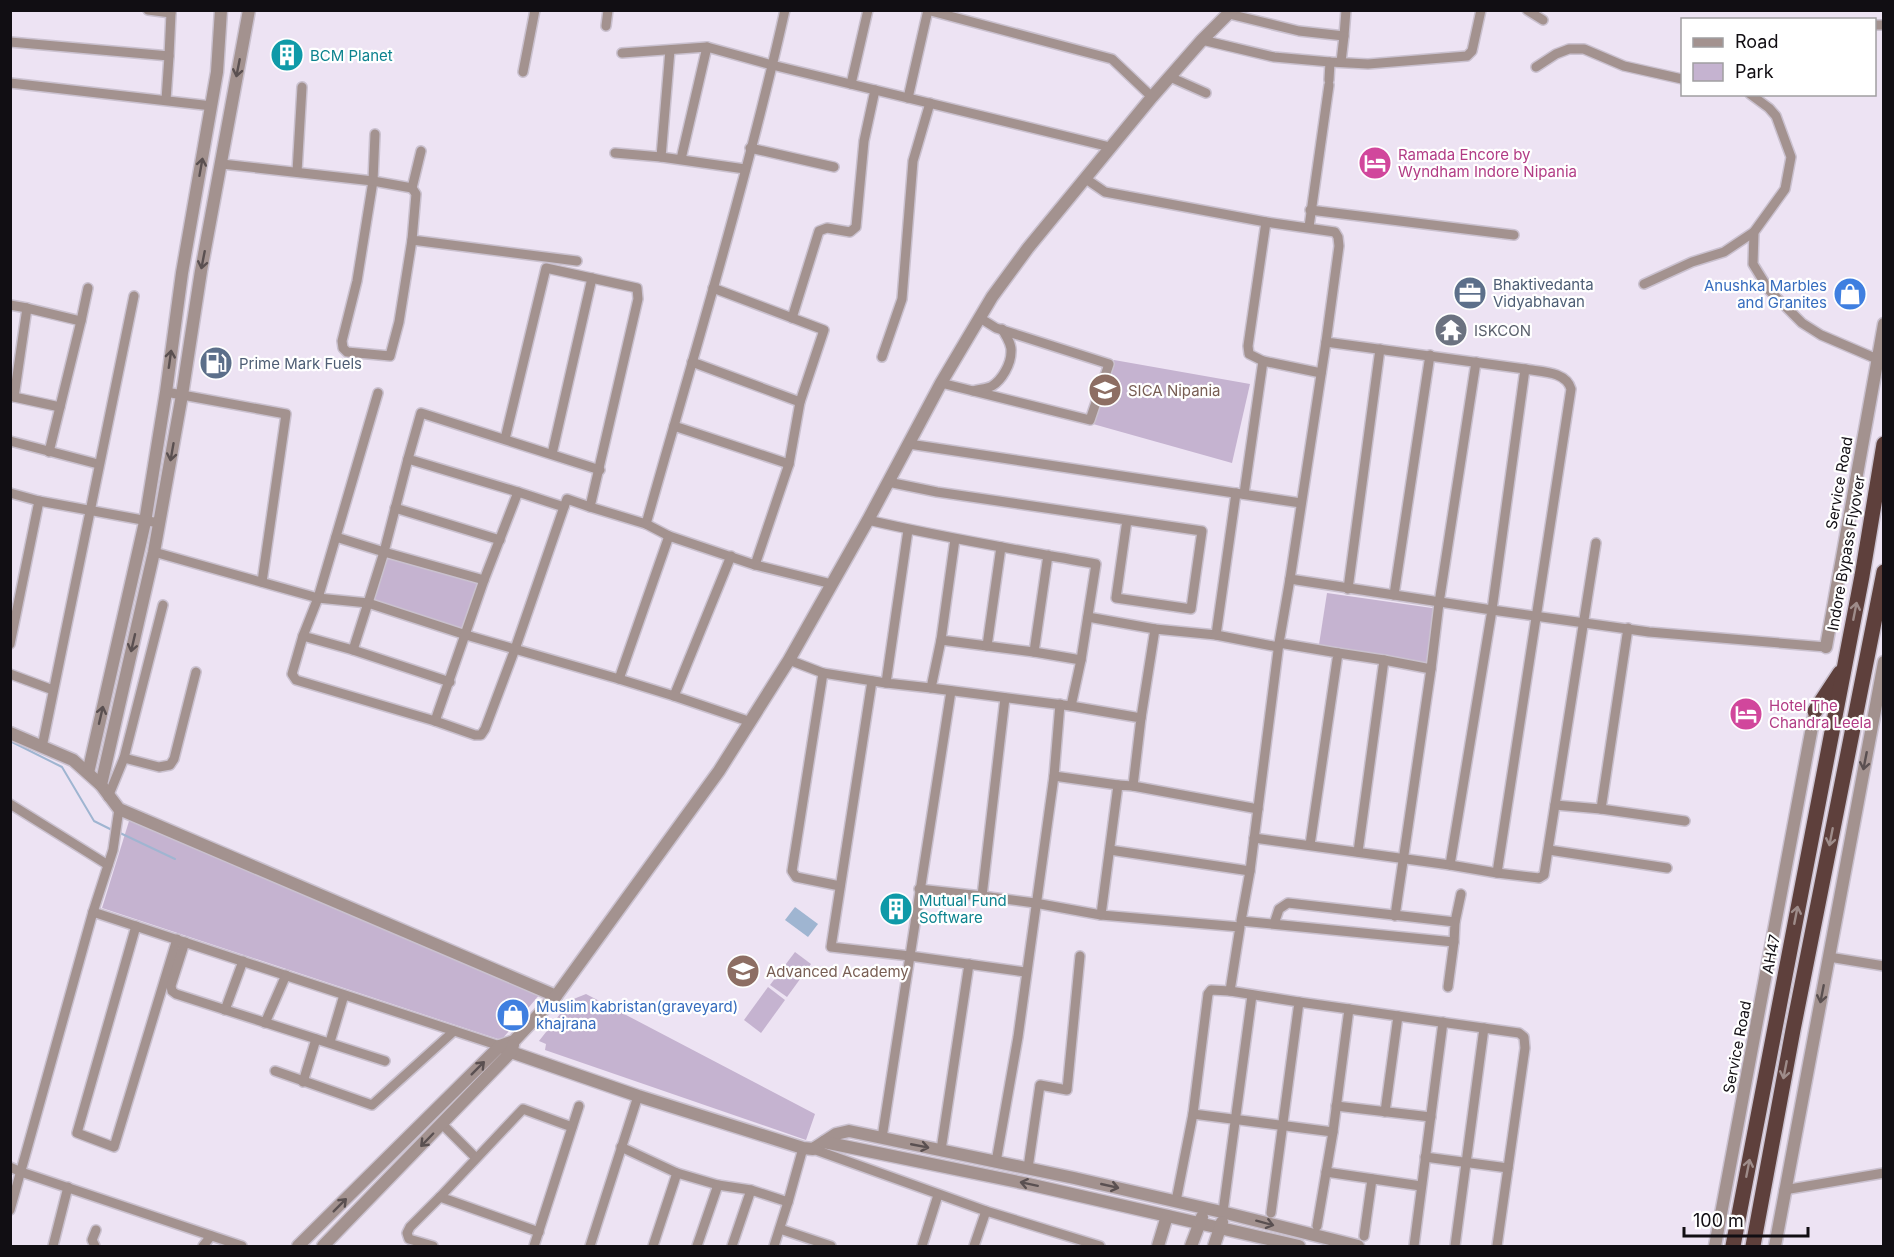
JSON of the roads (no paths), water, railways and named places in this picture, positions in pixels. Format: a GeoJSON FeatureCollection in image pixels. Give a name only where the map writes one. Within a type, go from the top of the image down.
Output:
{"type":"FeatureCollection","features":[{"type":"Feature","properties":{"kind":"highway","name":"Indore Bypass Flyover"},"geometry":{"type":"LineString","coordinates":[[1844,668],[1884,444]]}},
{"type":"Feature","properties":{"kind":"highway"},"geometry":{"type":"LineString","coordinates":[[1753,1246],[1793,1030],[1884,572]]}},
{"type":"Feature","properties":{"kind":"highway"},"geometry":{"type":"LineString","coordinates":[[1815,711],[1844,668]]}},
{"type":"Feature","properties":{"kind":"highway","name":"AH47"},"geometry":{"type":"LineString","coordinates":[[1733,1246],[1844,668]]}},
{"type":"Feature","properties":{"kind":"street"},"geometry":{"type":"LineString","coordinates":[[148,10],[171,12],[166,100]]}},
{"type":"Feature","properties":{"kind":"street"},"geometry":{"type":"LineString","coordinates":[[88,772],[145,522],[182,273],[212,106],[217,72],[221,10]]}},
{"type":"Feature","properties":{"kind":"street"},"geometry":{"type":"LineString","coordinates":[[101,785],[154,552],[183,395],[201,271],[249,10]]}},
{"type":"Feature","properties":{"kind":"street"},"geometry":{"type":"LineString","coordinates":[[523,72],[535,10]]}},
{"type":"Feature","properties":{"kind":"street"},"geometry":{"type":"LineString","coordinates":[[606,26],[608,10]]}},
{"type":"Feature","properties":{"kind":"street"},"geometry":{"type":"LineString","coordinates":[[646,524],[745,169],[784,10]]}},
{"type":"Feature","properties":{"kind":"street"},"geometry":{"type":"LineString","coordinates":[[851,84],[868,10]]}},
{"type":"Feature","properties":{"kind":"street"},"geometry":{"type":"LineString","coordinates":[[1202,40],[1274,57],[1330,62],[1368,64],[1467,56],[1472,51],[1481,10]]}},
{"type":"Feature","properties":{"kind":"street"},"geometry":{"type":"LineString","coordinates":[[1527,10],[1543,20]]}},
{"type":"Feature","properties":{"kind":"street"},"geometry":{"type":"LineString","coordinates":[[908,98],[928,11],[1112,59],[1152,97]]}},
{"type":"Feature","properties":{"kind":"street"},"geometry":{"type":"LineString","coordinates":[[1341,62],[1347,11]]}},
{"type":"Feature","properties":{"kind":"street"},"geometry":{"type":"LineString","coordinates":[[323,1246],[442,1124],[508,1047],[556,996],[712,781],[789,660],[868,520],[941,383],[992,297],[1028,248],[1152,97],[1230,12],[1299,31],[1344,36]]}},
{"type":"Feature","properties":{"kind":"street"},"geometry":{"type":"LineString","coordinates":[[10,42],[169,56]]}},
{"type":"Feature","properties":{"kind":"street"},"geometry":{"type":"LineString","coordinates":[[681,159],[707,47]]}},
{"type":"Feature","properties":{"kind":"street"},"geometry":{"type":"LineString","coordinates":[[622,53],[707,47],[772,65],[1110,147]]}},
{"type":"Feature","properties":{"kind":"street"},"geometry":{"type":"LineString","coordinates":[[1536,67],[1556,54],[1569,49],[1584,49],[1624,66],[1681,79]]}},
{"type":"Feature","properties":{"kind":"street"},"geometry":{"type":"LineString","coordinates":[[661,157],[670,50]]}},
{"type":"Feature","properties":{"kind":"street"},"geometry":{"type":"LineString","coordinates":[[1309,227],[1330,62]]}},
{"type":"Feature","properties":{"kind":"street"},"geometry":{"type":"LineString","coordinates":[[1170,77],[1206,93]]}},
{"type":"Feature","properties":{"kind":"street"},"geometry":{"type":"LineString","coordinates":[[10,83],[212,106]]}},
{"type":"Feature","properties":{"kind":"street"},"geometry":{"type":"LineString","coordinates":[[297,172],[302,87]]}},
{"type":"Feature","properties":{"kind":"street"},"geometry":{"type":"LineString","coordinates":[[792,318],[819,231],[826,228],[850,232],[856,226],[864,141],[875,90]]}},
{"type":"Feature","properties":{"kind":"street"},"geometry":{"type":"LineString","coordinates":[[1644,284],[1692,262],[1725,252],[1754,232],[1785,189],[1791,157],[1776,116],[1753,96]]}},
{"type":"Feature","properties":{"kind":"street"},"geometry":{"type":"LineString","coordinates":[[882,357],[902,299],[913,161],[930,103]]}},
{"type":"Feature","properties":{"kind":"street"},"geometry":{"type":"LineString","coordinates":[[222,164],[373,181],[412,188],[416,194],[412,240],[399,322],[390,356],[347,352],[343,348],[342,341],[357,280],[373,181],[375,134]]}},
{"type":"Feature","properties":{"kind":"street"},"geometry":{"type":"LineString","coordinates":[[750,148],[834,167]]}},
{"type":"Feature","properties":{"kind":"street"},"geometry":{"type":"LineString","coordinates":[[412,188],[421,151]]}},
{"type":"Feature","properties":{"kind":"street"},"geometry":{"type":"LineString","coordinates":[[615,153],[681,159],[745,169]]}},
{"type":"Feature","properties":{"kind":"street"},"geometry":{"type":"LineString","coordinates":[[1086,178],[1106,192],[1266,222],[1335,232],[1338,237],[1339,246],[1326,342],[1279,645],[1250,871],[1230,991]]}},
{"type":"Feature","properties":{"kind":"street"},"geometry":{"type":"LineString","coordinates":[[1310,210],[1514,235]]}},
{"type":"Feature","properties":{"kind":"street"},"geometry":{"type":"LineString","coordinates":[[1266,222],[1248,346],[1252,357],[1321,373]]}},
{"type":"Feature","properties":{"kind":"street"},"geometry":{"type":"LineString","coordinates":[[1754,232],[1753,264],[1769,290],[1802,323],[1821,335],[1876,359]]}},
{"type":"Feature","properties":{"kind":"street"},"geometry":{"type":"LineString","coordinates":[[412,240],[577,261]]}},
{"type":"Feature","properties":{"kind":"street"},"geometry":{"type":"LineString","coordinates":[[505,439],[546,268],[637,288],[638,299],[590,507]]}},
{"type":"Feature","properties":{"kind":"street"},"geometry":{"type":"LineString","coordinates":[[552,454],[592,278]]}},
{"type":"Feature","properties":{"kind":"street"},"geometry":{"type":"LineString","coordinates":[[50,452],[88,288]]}},
{"type":"Feature","properties":{"kind":"street"},"geometry":{"type":"LineString","coordinates":[[713,288],[824,330],[800,402],[789,464],[754,564]]}},
{"type":"Feature","properties":{"kind":"street"},"geometry":{"type":"LineString","coordinates":[[42,747],[134,296]]}},
{"type":"Feature","properties":{"kind":"street"},"geometry":{"type":"LineString","coordinates":[[10,305],[81,321]]}},
{"type":"Feature","properties":{"kind":"street"},"geometry":{"type":"LineString","coordinates":[[27,308],[12,397],[60,407]]}},
{"type":"Feature","properties":{"kind":"street"},"geometry":{"type":"LineString","coordinates":[[941,383],[1090,420],[1109,364],[1002,329],[980,318]]}},
{"type":"Feature","properties":{"kind":"street","name":"Service Road"},"geometry":{"type":"LineString","coordinates":[[1826,647],[1884,324]]}},
{"type":"Feature","properties":{"kind":"street"},"geometry":{"type":"LineString","coordinates":[[970,391],[991,387],[1001,378],[1011,352],[1009,340],[1002,329]]}},
{"type":"Feature","properties":{"kind":"street"},"geometry":{"type":"LineString","coordinates":[[174,336],[191,339]]}},
{"type":"Feature","properties":{"kind":"street"},"geometry":{"type":"LineString","coordinates":[[1326,342],[1525,369],[1564,377],[1569,382],[1571,389],[1497,873]]}},
{"type":"Feature","properties":{"kind":"street"},"geometry":{"type":"LineString","coordinates":[[1348,589],[1380,349]]}},
{"type":"Feature","properties":{"kind":"street"},"geometry":{"type":"LineString","coordinates":[[1395,595],[1430,355]]}},
{"type":"Feature","properties":{"kind":"street"},"geometry":{"type":"LineString","coordinates":[[1216,635],[1263,361]]}},
{"type":"Feature","properties":{"kind":"street"},"geometry":{"type":"LineString","coordinates":[[692,362],[800,402]]}},
{"type":"Feature","properties":{"kind":"street"},"geometry":{"type":"LineString","coordinates":[[1395,916],[1476,362]]}},
{"type":"Feature","properties":{"kind":"street"},"geometry":{"type":"LineString","coordinates":[[1450,865],[1492,610],[1525,369]]}},
{"type":"Feature","properties":{"kind":"street"},"geometry":{"type":"LineString","coordinates":[[166,392],[286,414],[262,582]]}},
{"type":"Feature","properties":{"kind":"street"},"geometry":{"type":"LineString","coordinates":[[378,393],[318,598],[303,636],[292,674],[296,680],[481,735],[515,649],[567,499],[646,524],[669,536],[754,564],[832,584]]}},
{"type":"Feature","properties":{"kind":"street"},"geometry":{"type":"LineString","coordinates":[[353,650],[384,552],[421,413],[600,470]]}},
{"type":"Feature","properties":{"kind":"street"},"geometry":{"type":"LineString","coordinates":[[674,426],[789,464]]}},
{"type":"Feature","properties":{"kind":"street"},"geometry":{"type":"LineString","coordinates":[[10,441],[98,464]]}},
{"type":"Feature","properties":{"kind":"street"},"geometry":{"type":"LineString","coordinates":[[909,444],[1301,502]]}},
{"type":"Feature","properties":{"kind":"street"},"geometry":{"type":"LineString","coordinates":[[408,459],[564,507]]}},
{"type":"Feature","properties":{"kind":"street"},"geometry":{"type":"LineString","coordinates":[[888,482],[937,492],[1202,531],[1191,609],[1116,598],[1127,520]]}},
{"type":"Feature","properties":{"kind":"street"},"geometry":{"type":"LineString","coordinates":[[435,721],[484,580],[518,492]]}},
{"type":"Feature","properties":{"kind":"street"},"geometry":{"type":"LineString","coordinates":[[10,493],[39,501],[159,523]]}},
{"type":"Feature","properties":{"kind":"street"},"geometry":{"type":"LineString","coordinates":[[10,644],[39,501]]}},
{"type":"Feature","properties":{"kind":"street"},"geometry":{"type":"LineString","coordinates":[[395,508],[500,540]]}},
{"type":"Feature","properties":{"kind":"street"},"geometry":{"type":"LineString","coordinates":[[868,520],[908,530],[1096,564],[1081,660],[1071,706]]}},
{"type":"Feature","properties":{"kind":"street"},"geometry":{"type":"LineString","coordinates":[[886,683],[908,530]]}},
{"type":"Feature","properties":{"kind":"street"},"geometry":{"type":"LineString","coordinates":[[619,679],[669,536]]}},
{"type":"Feature","properties":{"kind":"street"},"geometry":{"type":"LineString","coordinates":[[336,537],[484,580]]}},
{"type":"Feature","properties":{"kind":"street"},"geometry":{"type":"LineString","coordinates":[[931,688],[941,640],[955,539]]}},
{"type":"Feature","properties":{"kind":"street"},"geometry":{"type":"LineString","coordinates":[[1254,838],[1497,873],[1539,878],[1544,875],[1596,543]]}},
{"type":"Feature","properties":{"kind":"street"},"geometry":{"type":"LineString","coordinates":[[987,646],[1001,547]]}},
{"type":"Feature","properties":{"kind":"street"},"geometry":{"type":"LineString","coordinates":[[154,552],[318,598],[368,603],[466,635],[674,696],[751,722]]}},
{"type":"Feature","properties":{"kind":"street"},"geometry":{"type":"LineString","coordinates":[[1034,652],[1048,555]]}},
{"type":"Feature","properties":{"kind":"street"},"geometry":{"type":"LineString","coordinates":[[674,696],[731,556]]}},
{"type":"Feature","properties":{"kind":"street"},"geometry":{"type":"LineString","coordinates":[[1290,579],[1439,603],[1649,632],[1826,647]]}},
{"type":"Feature","properties":{"kind":"street"},"geometry":{"type":"LineString","coordinates":[[108,797],[124,758],[163,605]]}},
{"type":"Feature","properties":{"kind":"street"},"geometry":{"type":"LineString","coordinates":[[1088,617],[1155,629],[1216,635],[1338,653],[1431,669]]}},
{"type":"Feature","properties":{"kind":"street"},"geometry":{"type":"LineString","coordinates":[[1601,809],[1628,628]]}},
{"type":"Feature","properties":{"kind":"street"},"geometry":{"type":"LineString","coordinates":[[1133,786],[1155,629]]}},
{"type":"Feature","properties":{"kind":"street"},"geometry":{"type":"LineString","coordinates":[[303,636],[450,682]]}},
{"type":"Feature","properties":{"kind":"street"},"geometry":{"type":"LineString","coordinates":[[941,640],[1081,660]]}},
{"type":"Feature","properties":{"kind":"street"},"geometry":{"type":"LineString","coordinates":[[1310,845],[1338,653]]}},
{"type":"Feature","properties":{"kind":"street"},"geometry":{"type":"LineString","coordinates":[[789,660],[823,673],[1060,704],[1141,718]]}},
{"type":"Feature","properties":{"kind":"street"},"geometry":{"type":"LineString","coordinates":[[1358,852],[1384,660]]}},
{"type":"Feature","properties":{"kind":"street"},"geometry":{"type":"LineString","coordinates":[[1775,1246],[1884,662]]}},
{"type":"Feature","properties":{"kind":"street"},"geometry":{"type":"LineString","coordinates":[[124,758],[159,767],[170,765],[174,759],[196,672]]}},
{"type":"Feature","properties":{"kind":"street"},"geometry":{"type":"LineString","coordinates":[[823,673],[792,871],[796,877],[803,880],[840,886]]}},
{"type":"Feature","properties":{"kind":"street"},"geometry":{"type":"LineString","coordinates":[[10,674],[53,690]]}},
{"type":"Feature","properties":{"kind":"street"},"geometry":{"type":"LineString","coordinates":[[872,681],[831,947],[1025,972]]}},
{"type":"Feature","properties":{"kind":"street"},"geometry":{"type":"LineString","coordinates":[[882,1138],[951,691]]}},
{"type":"Feature","properties":{"kind":"street"},"geometry":{"type":"LineString","coordinates":[[982,896],[1005,698]]}},
{"type":"Feature","properties":{"kind":"street"},"geometry":{"type":"LineString","coordinates":[[996,1162],[1018,1037],[1025,972],[1054,776],[1060,704]]}},
{"type":"Feature","properties":{"kind":"street","name":"Service Road"},"geometry":{"type":"LineString","coordinates":[[1715,1246],[1815,711]]}},
{"type":"Feature","properties":{"kind":"street"},"geometry":{"type":"LineString","coordinates":[[10,733],[74,760],[101,785],[119,813],[556,996]]}},
{"type":"Feature","properties":{"kind":"street"},"geometry":{"type":"LineString","coordinates":[[1054,776],[1133,786],[1258,809]]}},
{"type":"Feature","properties":{"kind":"street"},"geometry":{"type":"LineString","coordinates":[[1101,915],[1118,785]]}},
{"type":"Feature","properties":{"kind":"street"},"geometry":{"type":"LineString","coordinates":[[10,804],[108,865]]}},
{"type":"Feature","properties":{"kind":"street"},"geometry":{"type":"LineString","coordinates":[[1555,805],[1686,821]]}},
{"type":"Feature","properties":{"kind":"street"},"geometry":{"type":"LineString","coordinates":[[10,1210],[93,912],[113,850],[119,813]]}},
{"type":"Feature","properties":{"kind":"street"},"geometry":{"type":"LineString","coordinates":[[1110,849],[1250,871]]}},
{"type":"Feature","properties":{"kind":"street"},"geometry":{"type":"LineString","coordinates":[[1549,850],[1667,868]]}},
{"type":"Feature","properties":{"kind":"street"},"geometry":{"type":"LineString","coordinates":[[919,889],[1035,903],[1101,915],[1274,924],[1454,942]]}},
{"type":"Feature","properties":{"kind":"street"},"geometry":{"type":"LineString","coordinates":[[1449,987],[1455,922],[1461,894]]}},
{"type":"Feature","properties":{"kind":"street"},"geometry":{"type":"LineString","coordinates":[[1274,924],[1279,909],[1288,903],[1455,922]]}},
{"type":"Feature","properties":{"kind":"street"},"geometry":{"type":"LineString","coordinates":[[93,912],[508,1047],[638,1096],[813,1146],[938,1195],[1100,1246]]}},
{"type":"Feature","properties":{"kind":"street"},"geometry":{"type":"LineString","coordinates":[[136,926],[77,1133],[114,1147],[181,941]]}},
{"type":"Feature","properties":{"kind":"street"},"geometry":{"type":"LineString","coordinates":[[181,941],[171,986],[172,991],[176,994],[385,1061]]}},
{"type":"Feature","properties":{"kind":"street"},"geometry":{"type":"LineString","coordinates":[[1028,1168],[1040,1085],[1067,1090],[1080,956]]}},
{"type":"Feature","properties":{"kind":"street"},"geometry":{"type":"LineString","coordinates":[[1829,957],[1884,966]]}},
{"type":"Feature","properties":{"kind":"street"},"geometry":{"type":"LineString","coordinates":[[225,1010],[243,961]]}},
{"type":"Feature","properties":{"kind":"street"},"geometry":{"type":"LineString","coordinates":[[941,1150],[969,964]]}},
{"type":"Feature","properties":{"kind":"street"},"geometry":{"type":"LineString","coordinates":[[265,1023],[286,975]]}},
{"type":"Feature","properties":{"kind":"street"},"geometry":{"type":"LineString","coordinates":[[1176,1201],[1192,1114],[1208,994],[1211,990],[1230,991],[1519,1033],[1524,1037],[1525,1048],[1497,1246]]}},
{"type":"Feature","properties":{"kind":"street"},"geometry":{"type":"LineString","coordinates":[[330,1042],[344,995]]}},
{"type":"Feature","properties":{"kind":"street"},"geometry":{"type":"LineString","coordinates":[[1214,1246],[1224,1212],[1252,995]]}},
{"type":"Feature","properties":{"kind":"street"},"geometry":{"type":"LineString","coordinates":[[1271,1213],[1299,1002]]}},
{"type":"Feature","properties":{"kind":"street"},"geometry":{"type":"LineString","coordinates":[[1317,1226],[1350,1009]]}},
{"type":"Feature","properties":{"kind":"street"},"geometry":{"type":"LineString","coordinates":[[1385,1112],[1398,1016]]}},
{"type":"Feature","properties":{"kind":"street"},"geometry":{"type":"LineString","coordinates":[[1414,1246],[1443,1022]]}},
{"type":"Feature","properties":{"kind":"street"},"geometry":{"type":"LineString","coordinates":[[1455,1246],[1484,1028]]}},
{"type":"Feature","properties":{"kind":"street"},"geometry":{"type":"LineString","coordinates":[[274,1071],[372,1105],[454,1031]]}},
{"type":"Feature","properties":{"kind":"street"},"geometry":{"type":"LineString","coordinates":[[303,1082],[316,1039]]}},
{"type":"Feature","properties":{"kind":"street"},"geometry":{"type":"LineString","coordinates":[[298,1246],[508,1047]]}},
{"type":"Feature","properties":{"kind":"street"},"geometry":{"type":"LineString","coordinates":[[590,1246],[638,1096]]}},
{"type":"Feature","properties":{"kind":"street"},"geometry":{"type":"LineString","coordinates":[[534,1246],[579,1106]]}},
{"type":"Feature","properties":{"kind":"street"},"geometry":{"type":"LineString","coordinates":[[1336,1106],[1431,1118]]}},
{"type":"Feature","properties":{"kind":"street"},"geometry":{"type":"LineString","coordinates":[[433,1246],[409,1239],[407,1233],[410,1227],[523,1109],[572,1127]]}},
{"type":"Feature","properties":{"kind":"street"},"geometry":{"type":"LineString","coordinates":[[1192,1114],[1333,1132]]}},
{"type":"Feature","properties":{"kind":"street"},"geometry":{"type":"LineString","coordinates":[[442,1124],[476,1158]]}},
{"type":"Feature","properties":{"kind":"street"},"geometry":{"type":"LineString","coordinates":[[774,1246],[788,1202],[813,1146],[836,1134],[849,1131],[1361,1241],[1372,1179]]}},
{"type":"Feature","properties":{"kind":"street"},"geometry":{"type":"LineString","coordinates":[[813,1146],[1028,1184],[1299,1246]]}},
{"type":"Feature","properties":{"kind":"street"},"geometry":{"type":"LineString","coordinates":[[621,1147],[677,1173],[718,1185],[752,1190],[788,1202]]}},
{"type":"Feature","properties":{"kind":"street"},"geometry":{"type":"LineString","coordinates":[[1425,1158],[1508,1168]]}},
{"type":"Feature","properties":{"kind":"street"},"geometry":{"type":"LineString","coordinates":[[10,1167],[242,1246]]}},
{"type":"Feature","properties":{"kind":"street"},"geometry":{"type":"LineString","coordinates":[[1326,1172],[1422,1186]]}},
{"type":"Feature","properties":{"kind":"street"},"geometry":{"type":"LineString","coordinates":[[653,1246],[677,1173]]}},
{"type":"Feature","properties":{"kind":"street"},"geometry":{"type":"LineString","coordinates":[[1784,1190],[1884,1173]]}},
{"type":"Feature","properties":{"kind":"street"},"geometry":{"type":"LineString","coordinates":[[698,1246],[718,1185]]}},
{"type":"Feature","properties":{"kind":"street"},"geometry":{"type":"LineString","coordinates":[[53,1246],[69,1187]]}},
{"type":"Feature","properties":{"kind":"street"},"geometry":{"type":"LineString","coordinates":[[732,1246],[752,1190]]}},
{"type":"Feature","properties":{"kind":"street"},"geometry":{"type":"LineString","coordinates":[[922,1246],[938,1195]]}},
{"type":"Feature","properties":{"kind":"street"},"geometry":{"type":"LineString","coordinates":[[440,1197],[539,1232]]}},
{"type":"Feature","properties":{"kind":"street"},"geometry":{"type":"LineString","coordinates":[[1191,1246],[1204,1208]]}},
{"type":"Feature","properties":{"kind":"street"},"geometry":{"type":"LineString","coordinates":[[974,1246],[986,1211]]}},
{"type":"Feature","properties":{"kind":"street"},"geometry":{"type":"LineString","coordinates":[[1158,1246],[1167,1216]]}},
{"type":"Feature","properties":{"kind":"street"},"geometry":{"type":"LineString","coordinates":[[780,1229],[827,1246]]}},
{"type":"Feature","properties":{"kind":"street"},"geometry":{"type":"LineString","coordinates":[[95,1246],[92,1240],[96,1230]]}},
{"type":"Feature","properties":{"kind":"street"},"geometry":{"type":"LineString","coordinates":[[203,1246],[211,1236]]}},
{"type":"Feature","properties":{"kind":"water"},"geometry":{"type":"Polygon","coordinates":[[[795,907],[818,924],[808,937],[785,920],[795,907]]]}},
{"type":"Feature","properties":{"kind":"waterway"},"geometry":{"type":"LineString","coordinates":[[10,741],[62,767],[94,821],[112,830]]}},
{"type":"Feature","properties":{"kind":"waterway"},"geometry":{"type":"LineString","coordinates":[[118,832],[175,859]]}},
{"type":"Feature","properties":{"kind":"place","name":"BCM Planet"},"geometry":{"type":"Point","coordinates":[287,55]}},
{"type":"Feature","properties":{"kind":"place","name":"Ramada Encore by Wyndham Indore Nipania"},"geometry":{"type":"Point","coordinates":[1375,163]}},
{"type":"Feature","properties":{"kind":"place","name":"Bhaktivedanta Vidyabhavan"},"geometry":{"type":"Point","coordinates":[1470,293]}},
{"type":"Feature","properties":{"kind":"place","name":"Anushka Marbles and Granites"},"geometry":{"type":"Point","coordinates":[1850,294]}},
{"type":"Feature","properties":{"kind":"place","name":"ISKCON"},"geometry":{"type":"Point","coordinates":[1451,330]}},
{"type":"Feature","properties":{"kind":"place","name":"Prime Mark Fuels"},"geometry":{"type":"Point","coordinates":[216,363]}},
{"type":"Feature","properties":{"kind":"place","name":"SICA Nipania"},"geometry":{"type":"Point","coordinates":[1105,390]}},
{"type":"Feature","properties":{"kind":"place","name":"Hotel The Chandra Leela"},"geometry":{"type":"Point","coordinates":[1746,714]}},
{"type":"Feature","properties":{"kind":"place","name":"Mutual Fund Software"},"geometry":{"type":"Point","coordinates":[896,909]}},
{"type":"Feature","properties":{"kind":"place","name":"Advanced Academy"},"geometry":{"type":"Point","coordinates":[743,971]}},
{"type":"Feature","properties":{"kind":"place","name":"Muslim kabristan(graveyard) khajrana"},"geometry":{"type":"Point","coordinates":[513,1015]}}]}
